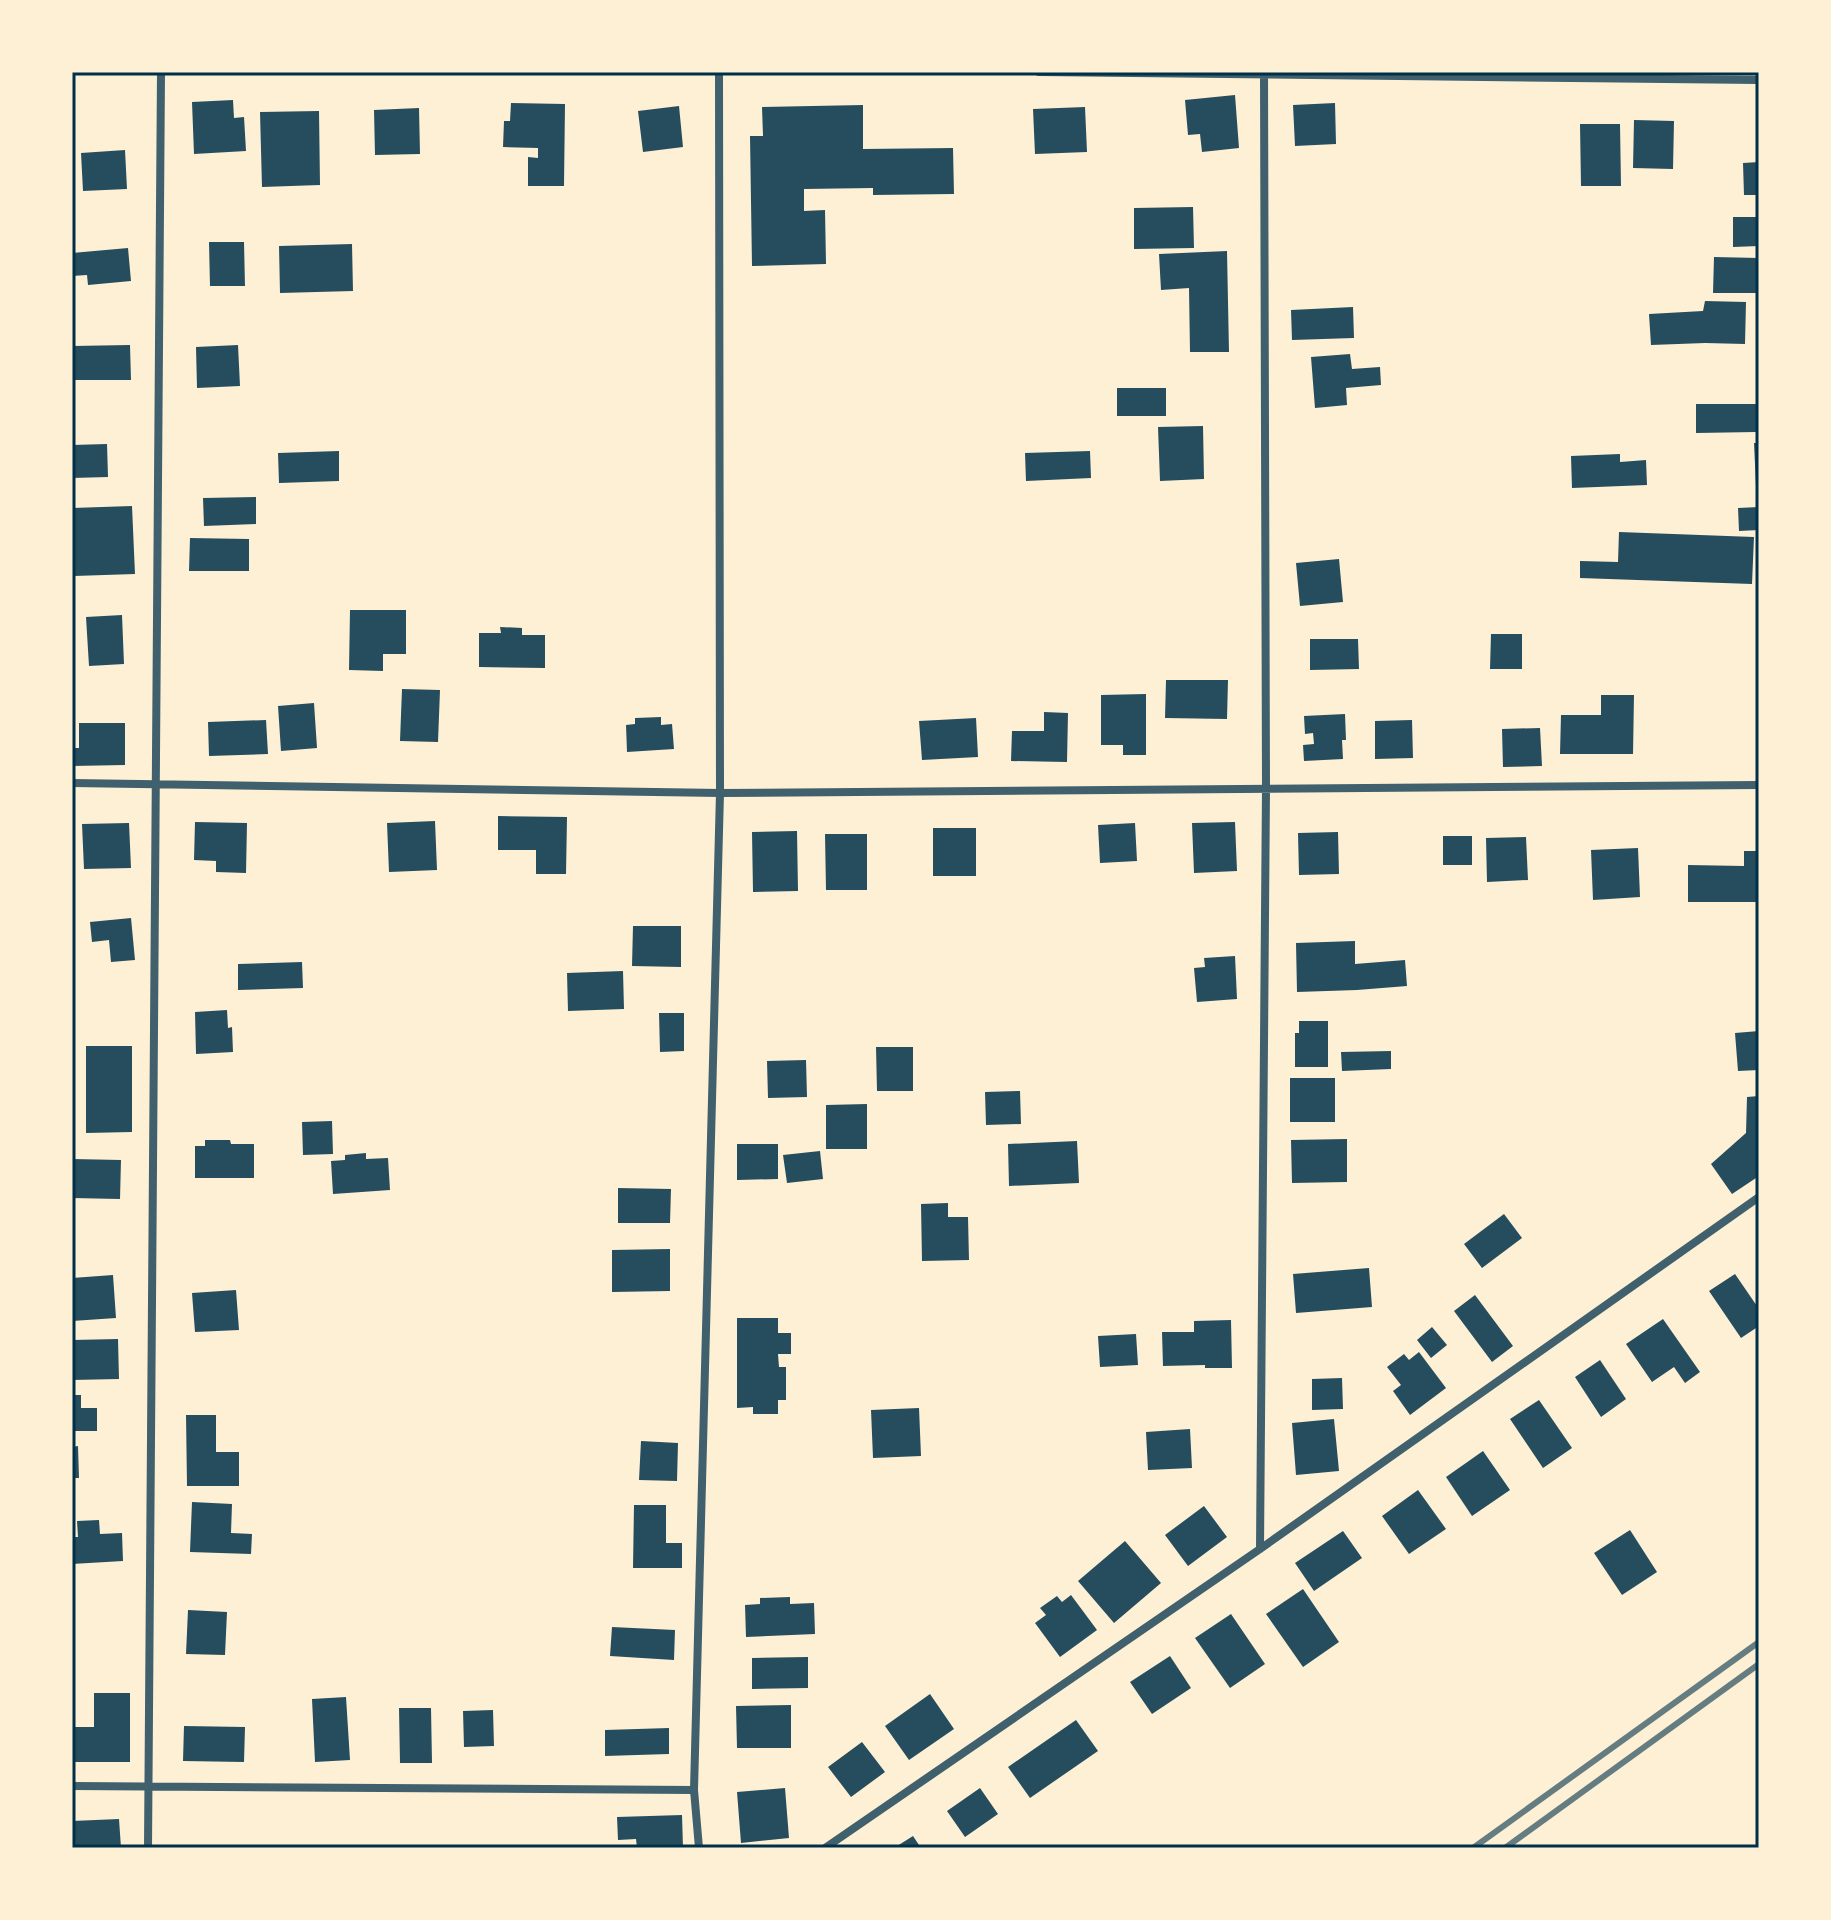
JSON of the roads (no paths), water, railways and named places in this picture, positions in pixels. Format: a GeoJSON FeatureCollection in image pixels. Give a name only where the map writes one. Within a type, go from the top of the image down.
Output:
{"type":"FeatureCollection","features":[{"type":"Feature","properties":{"kind":"street"},"geometry":{"type":"LineString","coordinates":[[148,1848],[161,72]]}},
{"type":"Feature","properties":{"kind":"street"},"geometry":{"type":"LineString","coordinates":[[699,1848],[694,1790],[720,793],[719,72]]}},
{"type":"Feature","properties":{"kind":"street"},"geometry":{"type":"LineString","coordinates":[[1039,72],[1759,80]]}},
{"type":"Feature","properties":{"kind":"street"},"geometry":{"type":"LineString","coordinates":[[1260,1549],[1266,788],[1264,74]]}},
{"type":"Feature","properties":{"kind":"street"},"geometry":{"type":"LineString","coordinates":[[72,783],[720,793],[1759,785]]}},
{"type":"Feature","properties":{"kind":"street"},"geometry":{"type":"LineString","coordinates":[[825,1848],[1260,1549],[1759,1197]]}},
{"type":"Feature","properties":{"kind":"street"},"geometry":{"type":"LineString","coordinates":[[72,1786],[694,1790]]}},
{"type":"Feature","properties":{"kind":"railway"},"geometry":{"type":"LineString","coordinates":[[1473,1848],[1759,1642]]}},
{"type":"Feature","properties":{"kind":"railway"},"geometry":{"type":"LineString","coordinates":[[1505,1848],[1759,1664]]}}]}
